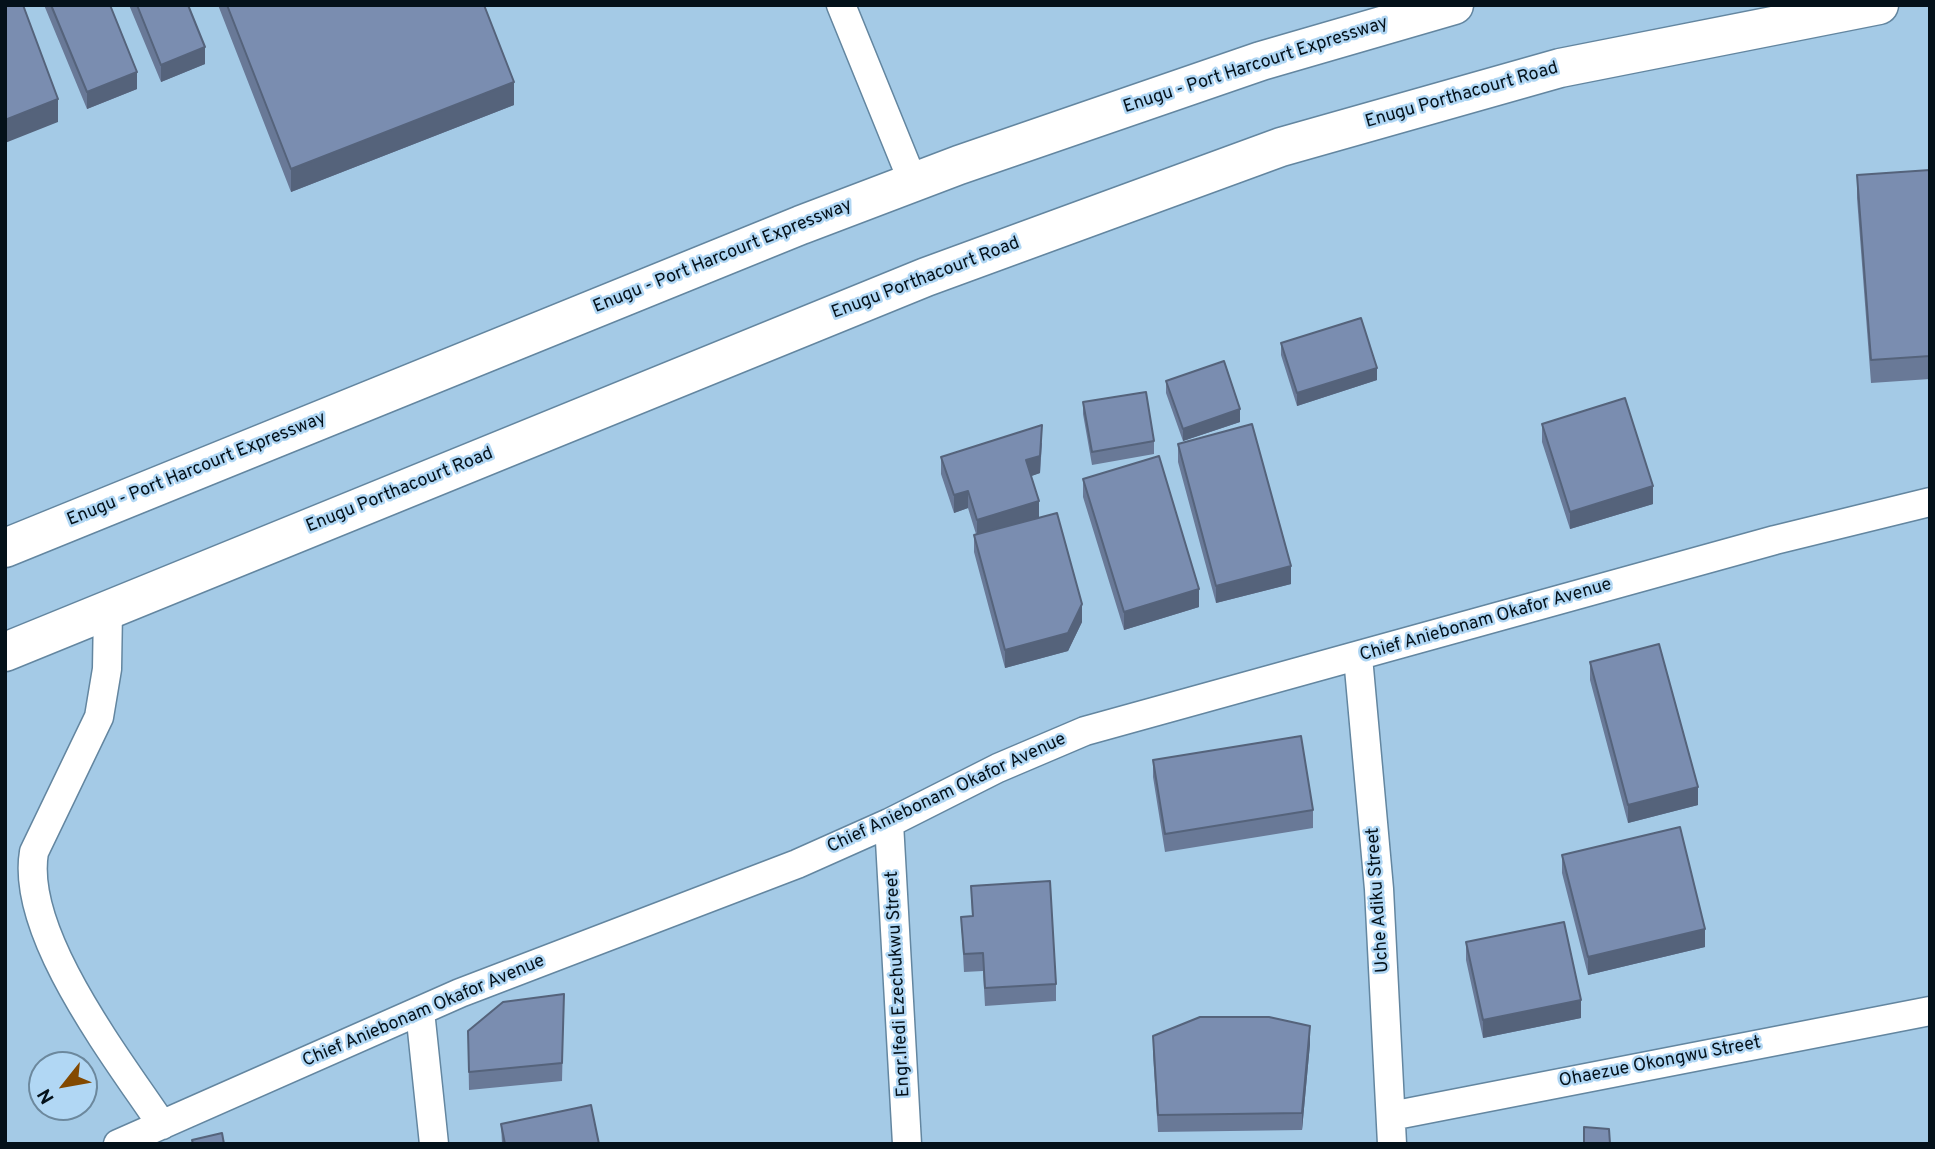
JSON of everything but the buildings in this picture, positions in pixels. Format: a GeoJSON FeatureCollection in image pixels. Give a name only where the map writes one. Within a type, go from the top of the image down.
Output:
{"type":"FeatureCollection","features":[{"type":"Feature","properties":{"kind":"highway","name":"Enugu - Port Harcourt Expressway"},"geometry":{"type":"LineString","coordinates":[[5,548],[800,225],[913,182],[1261,61],[1454,5]]}},
{"type":"Feature","properties":{"kind":"highway","name":"Enugu Porthacourt Road"},"geometry":{"type":"LineString","coordinates":[[5,652],[926,277],[1281,147],[1560,68],[1879,5]]}},
{"type":"Feature","properties":{"kind":"street"},"geometry":{"type":"LineString","coordinates":[[841,5],[913,182]]}},
{"type":"Feature","properties":{"kind":"street","name":"Chief Aniebonam Okafor Avenue"},"geometry":{"type":"LineString","coordinates":[[118,1144],[420,1011],[662,914],[797,864],[889,823],[998,768],[1085,731],[1775,540],[1930,502]]}},
{"type":"Feature","properties":{"kind":"street"},"geometry":{"type":"LineString","coordinates":[[108,610],[107,669],[99,717],[34,852],[33,875],[40,910],[62,968],[162,1125]]}},
{"type":"Feature","properties":{"kind":"street","name":"Uche Adiku Street"},"geometry":{"type":"LineString","coordinates":[[1358,657],[1378,889],[1392,1144]]}},
{"type":"Feature","properties":{"kind":"street","name":"Engr.Ifedi Ezechukwu Street"},"geometry":{"type":"LineString","coordinates":[[889,823],[907,1144]]}},
{"type":"Feature","properties":{"kind":"street"},"geometry":{"type":"LineString","coordinates":[[420,1011],[434,1144]]}},
{"type":"Feature","properties":{"kind":"street","name":"Ohaezue Okongwu Street"},"geometry":{"type":"LineString","coordinates":[[1391,1116],[1930,1011]]}}]}
